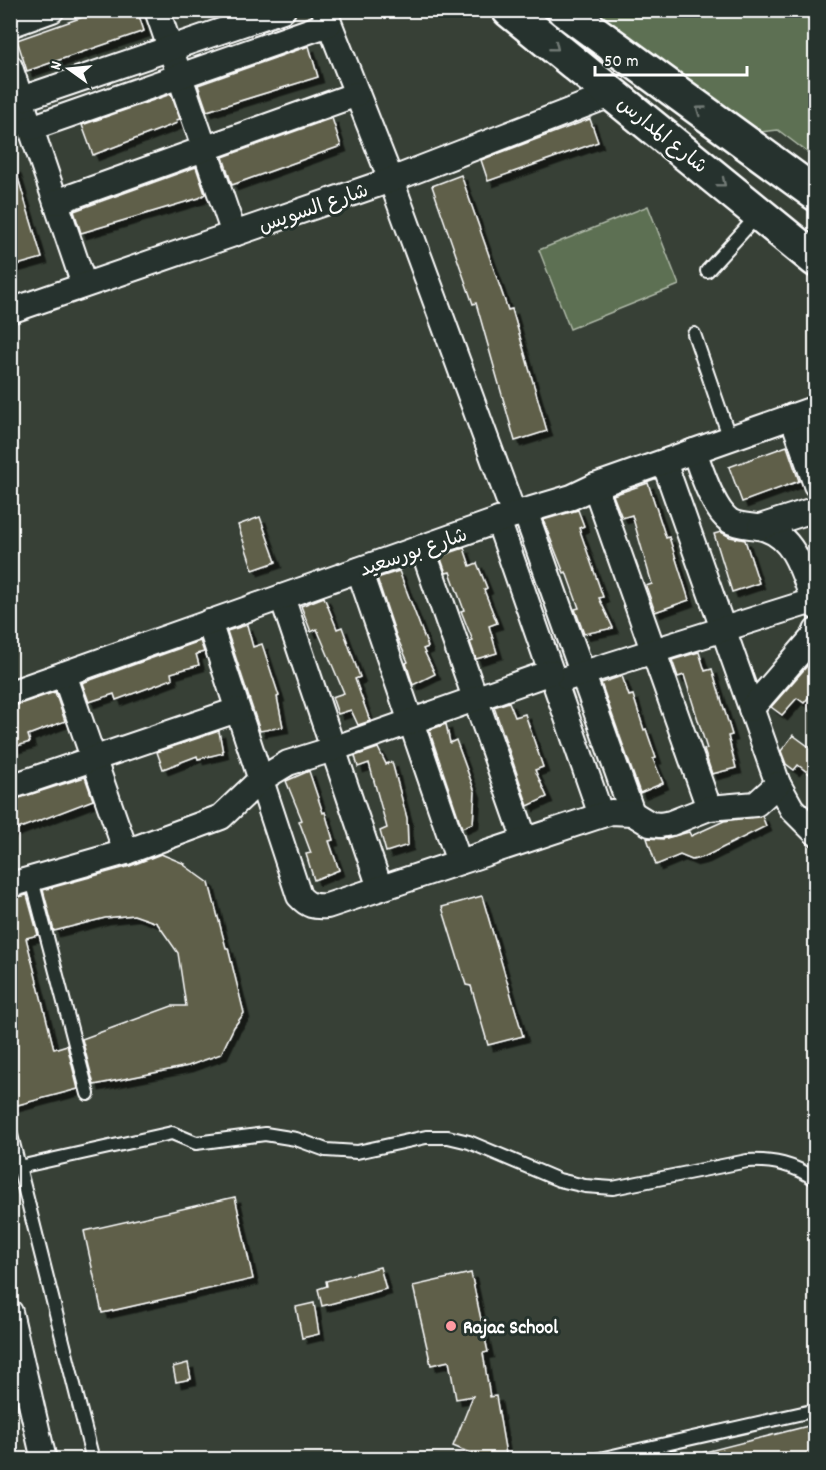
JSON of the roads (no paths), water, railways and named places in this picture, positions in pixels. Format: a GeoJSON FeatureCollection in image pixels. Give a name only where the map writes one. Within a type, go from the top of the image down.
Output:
{"type":"FeatureCollection","features":[{"type":"Feature","properties":{"kind":"street"},"geometry":{"type":"LineString","coordinates":[[10,25],[52,10]]}},
{"type":"Feature","properties":{"kind":"street"},"geometry":{"type":"LineString","coordinates":[[157,10],[234,234]]}},
{"type":"Feature","properties":{"kind":"street"},"geometry":{"type":"LineString","coordinates":[[22,115],[170,49],[284,10]]}},
{"type":"Feature","properties":{"kind":"street","name":"شارع المدارس"},"geometry":{"type":"LineString","coordinates":[[509,10],[816,260]]}},
{"type":"Feature","properties":{"kind":"street","name":"شارع المدارس"},"geometry":{"type":"LineString","coordinates":[[564,10],[816,194]]}},
{"type":"Feature","properties":{"kind":"street"},"geometry":{"type":"LineString","coordinates":[[22,115],[180,76],[327,17],[391,180],[513,515],[583,674],[632,813]]}},
{"type":"Feature","properties":{"kind":"street"},"geometry":{"type":"LineString","coordinates":[[10,68],[22,115],[56,202],[84,285]]}},
{"type":"Feature","properties":{"kind":"street"},"geometry":{"type":"LineString","coordinates":[[56,202],[357,94]]}},
{"type":"Feature","properties":{"kind":"street","name":"شارع السويس"},"geometry":{"type":"LineString","coordinates":[[11,308],[391,180],[613,94]]}},
{"type":"Feature","properties":{"kind":"street","name":"شارع بورسعيد"},"geometry":{"type":"LineString","coordinates":[[10,693],[513,515],[572,497],[595,486],[816,408]]}},
{"type":"Feature","properties":{"kind":"street"},"geometry":{"type":"LineString","coordinates":[[792,417],[816,485]]}},
{"type":"Feature","properties":{"kind":"street"},"geometry":{"type":"LineString","coordinates":[[21,882],[126,852],[221,817],[260,780],[288,763],[475,699],[553,677],[583,674],[815,603],[794,550],[783,538],[760,527],[730,521],[718,508],[694,451]]}},
{"type":"Feature","properties":{"kind":"street"},"geometry":{"type":"LineString","coordinates":[[664,462],[778,784],[792,809],[816,833]]}},
{"type":"Feature","properties":{"kind":"street"},"geometry":{"type":"LineString","coordinates":[[595,486],[709,808]]}},
{"type":"Feature","properties":{"kind":"street"},"geometry":{"type":"LineString","coordinates":[[760,527],[816,509]]}},
{"type":"Feature","properties":{"kind":"street"},"geometry":{"type":"LineString","coordinates":[[513,515],[553,677],[601,815]]}},
{"type":"Feature","properties":{"kind":"street"},"geometry":{"type":"LineString","coordinates":[[422,547],[525,840]]}},
{"type":"Feature","properties":{"kind":"street"},"geometry":{"type":"LineString","coordinates":[[359,570],[459,862]]}},
{"type":"Feature","properties":{"kind":"street"},"geometry":{"type":"LineString","coordinates":[[282,597],[380,888]]}},
{"type":"Feature","properties":{"kind":"street"},"geometry":{"type":"LineString","coordinates":[[209,622],[299,896],[307,905],[327,906],[610,812],[632,813],[650,824],[660,825],[709,808],[756,804],[778,784]]}},
{"type":"Feature","properties":{"kind":"street"},"geometry":{"type":"LineString","coordinates":[[751,709],[816,631]]}},
{"type":"Feature","properties":{"kind":"street"},"geometry":{"type":"LineString","coordinates":[[64,674],[126,852]]}},
{"type":"Feature","properties":{"kind":"street"},"geometry":{"type":"LineString","coordinates":[[10,787],[237,710]]}},
{"type":"Feature","properties":{"kind":"street"},"geometry":{"type":"LineString","coordinates":[[10,1312],[44,1460]]}},
{"type":"Feature","properties":{"kind":"lane"},"geometry":{"type":"LineString","coordinates":[[707,271],[759,213]]}},
{"type":"Feature","properties":{"kind":"lane"},"geometry":{"type":"LineString","coordinates":[[694,334],[730,439]]}},
{"type":"Feature","properties":{"kind":"lane"},"geometry":{"type":"LineString","coordinates":[[21,882],[88,1094]]}},
{"type":"Feature","properties":{"kind":"lane"},"geometry":{"type":"LineString","coordinates":[[10,1131],[15,1168],[93,1460]]}},
{"type":"Feature","properties":{"kind":"lane"},"geometry":{"type":"LineString","coordinates":[[15,1168],[172,1133],[196,1143],[265,1134],[296,1138],[326,1150],[357,1152],[426,1137],[448,1137],[469,1142],[559,1180],[585,1186],[613,1188],[747,1161],[769,1160],[789,1165],[816,1180]]}},
{"type":"Feature","properties":{"kind":"lane"},"geometry":{"type":"LineString","coordinates":[[595,1460],[816,1410]]}},
{"type":"Feature","properties":{"kind":"place","name":"Rajac School"},"geometry":{"type":"Point","coordinates":[451,1326]}}]}
